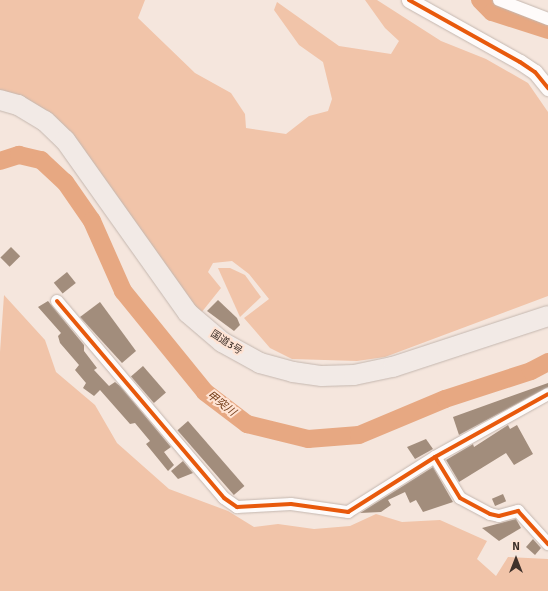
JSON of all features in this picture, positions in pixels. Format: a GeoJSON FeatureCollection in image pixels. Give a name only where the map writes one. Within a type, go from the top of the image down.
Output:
{"type":"FeatureCollection","features":[{"type":"Feature","properties":{"kind":"highway","name":"国道3号"},"geometry":{"type":"LineString","coordinates":[[0,100],[18,105],[45,121],[65,140],[188,313],[222,342],[260,362],[293,372],[322,376],[354,375],[393,368],[548,316]]}},
{"type":"Feature","properties":{"kind":"street"},"geometry":{"type":"LineString","coordinates":[[408,0],[520,62],[535,72],[548,88]]}},
{"type":"Feature","properties":{"kind":"street"},"geometry":{"type":"LineString","coordinates":[[499,0],[548,19]]}},
{"type":"Feature","properties":{"kind":"street"},"geometry":{"type":"LineString","coordinates":[[57,301],[224,498],[237,507],[291,504],[348,512],[435,457],[548,394]]}},
{"type":"Feature","properties":{"kind":"street"},"geometry":{"type":"LineString","coordinates":[[435,457],[460,498],[494,515],[518,511],[548,544]]}},
{"type":"Feature","properties":{"kind":"shaded area"},"geometry":{"type":"Polygon","coordinates":[[[0,0],[145,0],[138,18],[195,73],[231,93],[245,114],[246,128],[286,134],[309,116],[328,111],[332,99],[323,62],[299,45],[274,10],[277,2],[339,46],[391,54],[399,41],[385,28],[365,0],[377,0],[441,41],[486,59],[528,83],[548,112],[548,296],[385,357],[357,361],[292,359],[270,348],[244,318],[269,299],[249,274],[232,261],[213,263],[208,272],[221,288],[201,313],[19,98],[0,90],[0,0]]]}},
{"type":"Feature","properties":{"kind":"shaded area"},"geometry":{"type":"Polygon","coordinates":[[[218,268],[230,268],[245,275],[261,297],[240,317],[218,268]]]}},
{"type":"Feature","properties":{"kind":"shaded area"},"geometry":{"type":"Polygon","coordinates":[[[4,295],[45,340],[56,372],[95,405],[117,443],[169,489],[228,511],[254,527],[278,524],[314,529],[350,526],[376,514],[402,522],[440,520],[487,541],[477,559],[496,576],[508,557],[548,559],[548,591],[0,591],[0,352],[4,295]]]}},
{"type":"Feature","properties":{"kind":"building"},"geometry":{"type":"Polygon","coordinates":[[[11,247],[20,256],[10,267],[0,258],[11,247]]]}},
{"type":"Feature","properties":{"kind":"building"},"geometry":{"type":"Polygon","coordinates":[[[67,272],[76,283],[63,294],[54,283],[67,272]]]}},
{"type":"Feature","properties":{"kind":"building"},"geometry":{"type":"Polygon","coordinates":[[[218,300],[237,318],[240,325],[234,331],[207,311],[218,300]]]}},
{"type":"Feature","properties":{"kind":"building"},"geometry":{"type":"Polygon","coordinates":[[[48,301],[84,345],[84,351],[97,368],[94,370],[109,386],[115,382],[120,386],[171,447],[164,452],[174,465],[168,471],[146,444],[150,441],[135,423],[130,424],[100,390],[94,396],[83,388],[86,383],[75,370],[79,365],[60,343],[58,336],[61,333],[38,307],[48,301]]]}},
{"type":"Feature","properties":{"kind":"building"},"geometry":{"type":"Polygon","coordinates":[[[100,302],[136,351],[122,363],[80,317],[100,302]]]}},
{"type":"Feature","properties":{"kind":"building"},"geometry":{"type":"Polygon","coordinates":[[[143,366],[166,392],[154,403],[131,376],[143,366]]]}},
{"type":"Feature","properties":{"kind":"building"},"geometry":{"type":"Polygon","coordinates":[[[548,383],[548,387],[459,435],[453,417],[548,383]]]}},
{"type":"Feature","properties":{"kind":"building"},"geometry":{"type":"Polygon","coordinates":[[[188,421],[244,486],[234,495],[177,430],[188,421]]]}},
{"type":"Feature","properties":{"kind":"building"},"geometry":{"type":"Polygon","coordinates":[[[508,425],[510,429],[517,425],[533,454],[514,465],[506,453],[459,482],[446,460],[473,444],[474,447],[508,425]]]}},
{"type":"Feature","properties":{"kind":"building"},"geometry":{"type":"Polygon","coordinates":[[[426,439],[433,449],[415,459],[407,447],[426,439]]]}},
{"type":"Feature","properties":{"kind":"building"},"geometry":{"type":"Polygon","coordinates":[[[183,461],[193,473],[178,479],[171,471],[183,461]]]}},
{"type":"Feature","properties":{"kind":"building"},"geometry":{"type":"Polygon","coordinates":[[[433,467],[453,502],[423,512],[416,500],[410,503],[405,492],[388,500],[391,505],[381,512],[360,513],[433,467]]]}},
{"type":"Feature","properties":{"kind":"building"},"geometry":{"type":"Polygon","coordinates":[[[503,494],[506,501],[495,506],[492,499],[503,494]]]}},
{"type":"Feature","properties":{"kind":"building"},"geometry":{"type":"Polygon","coordinates":[[[516,519],[521,528],[499,541],[482,528],[516,519]]]}},
{"type":"Feature","properties":{"kind":"building"},"geometry":{"type":"Polygon","coordinates":[[[533,539],[541,548],[535,555],[526,547],[533,539]]]}},
{"type":"Feature","properties":{"kind":"waterway"},"geometry":{"type":"LineString","coordinates":[[480,0],[492,12],[548,30]]}},
{"type":"Feature","properties":{"kind":"waterway","name":"甲突川"},"geometry":{"type":"LineString","coordinates":[[0,161],[19,155],[41,160],[65,182],[92,221],[123,291],[205,392],[247,424],[308,439],[359,435],[445,399],[531,371],[548,362]]}},
{"type":"Feature","properties":{"kind":"cycle path"},"geometry":{"type":"LineString","coordinates":[[409,0],[520,62],[535,72],[548,88]]}},
{"type":"Feature","properties":{"kind":"cycle path"},"geometry":{"type":"LineString","coordinates":[[57,301],[224,498],[237,507],[291,504],[348,512],[435,457],[548,394]]}},
{"type":"Feature","properties":{"kind":"cycle path"},"geometry":{"type":"LineString","coordinates":[[435,457],[460,498],[490,514],[499,516],[518,511],[548,544]]}}]}
